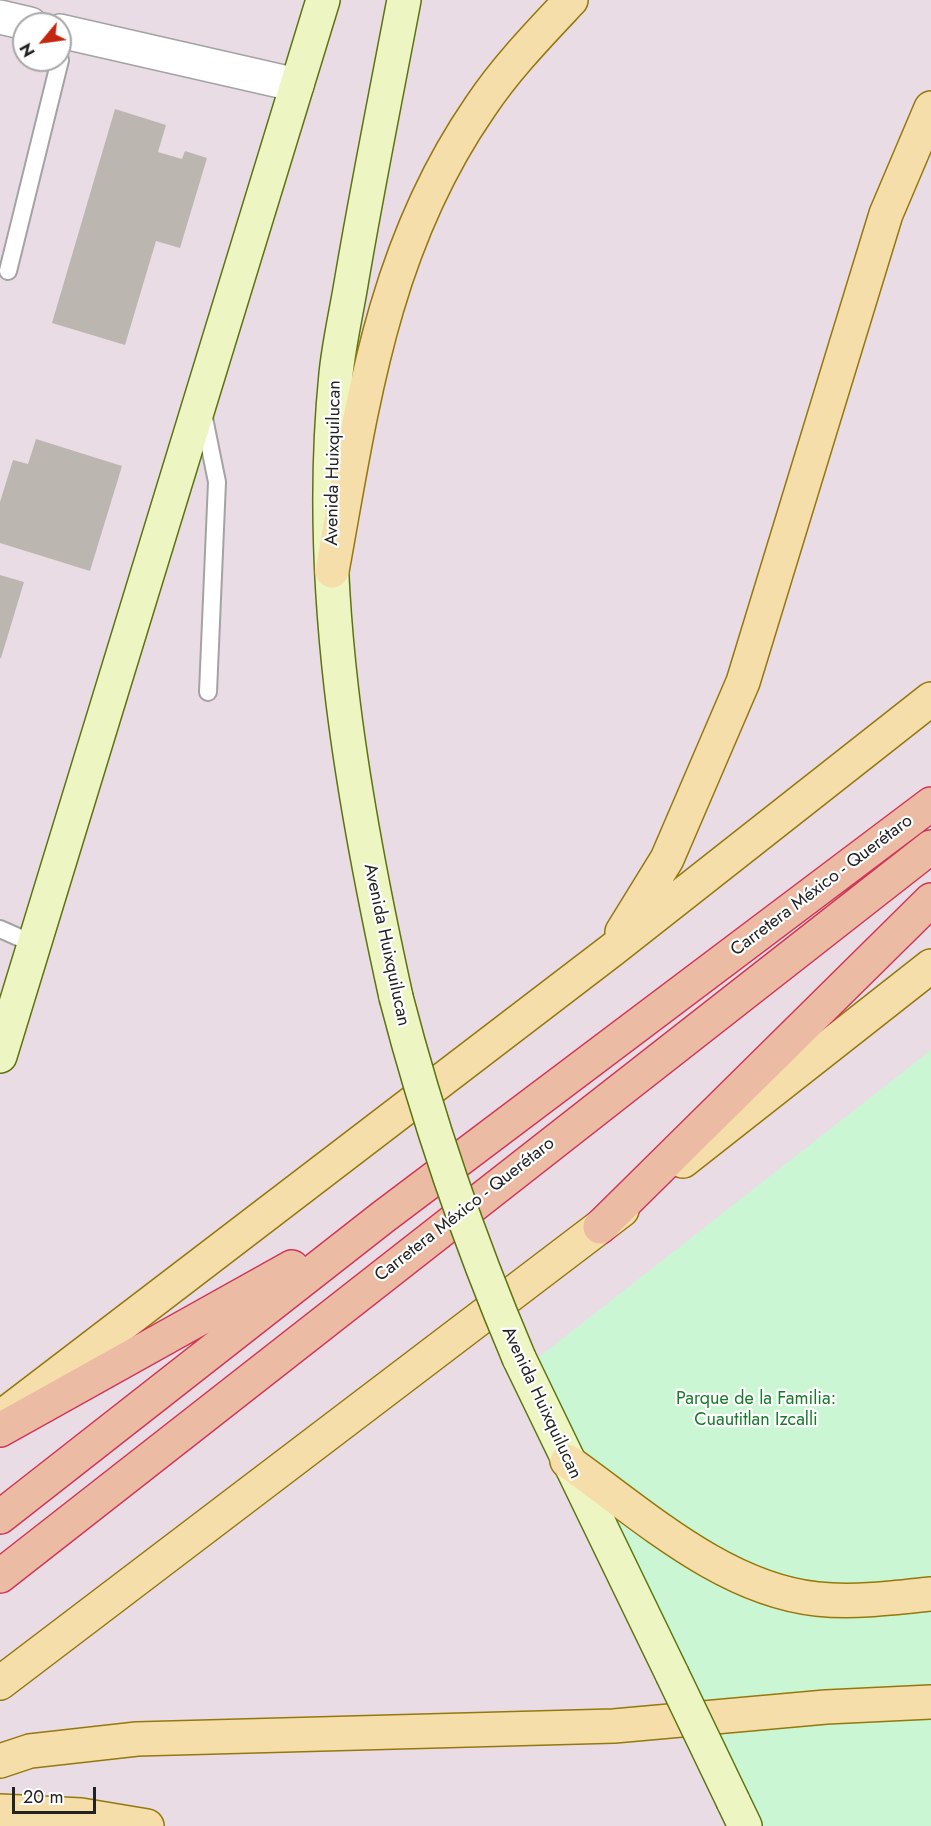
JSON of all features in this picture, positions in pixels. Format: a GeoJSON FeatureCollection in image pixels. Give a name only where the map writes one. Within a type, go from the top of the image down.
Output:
{"type":"FeatureCollection","features":[{"type":"Feature","properties":{"kind":"highway","name":"Carretera México - Querétaro"},"geometry":{"type":"LineString","coordinates":[[0,1517],[382,1217],[931,804]]}},
{"type":"Feature","properties":{"kind":"highway","name":"Carretera México - Querétaro"},"geometry":{"type":"LineString","coordinates":[[0,1576],[931,847]]}},
{"type":"Feature","properties":{"kind":"highway"},"geometry":{"type":"LineString","coordinates":[[600,1227],[931,900]]}},
{"type":"Feature","properties":{"kind":"highway"},"geometry":{"type":"LineString","coordinates":[[0,1430],[382,1217]]}},
{"type":"Feature","properties":{"kind":"main road"},"geometry":{"type":"LineString","coordinates":[[0,1056],[323,0]]}},
{"type":"Feature","properties":{"kind":"main road","name":"Avenida Huixquilucan"},"geometry":{"type":"LineString","coordinates":[[404,0],[336,373],[331,505],[332,571],[343,708],[373,891],[412,1060],[451,1185],[519,1358],[739,1814]]}},
{"type":"Feature","properties":{"kind":"main road"},"geometry":{"type":"LineString","coordinates":[[332,571],[376,343],[387,301],[417,220],[451,153],[480,106],[507,71],[571,0]]}},
{"type":"Feature","properties":{"kind":"main road"},"geometry":{"type":"LineString","coordinates":[[612,950],[667,859],[743,682],[886,214],[931,108]]}},
{"type":"Feature","properties":{"kind":"main road"},"geometry":{"type":"LineString","coordinates":[[0,1418],[612,950],[931,699]]}},
{"type":"Feature","properties":{"kind":"main road"},"geometry":{"type":"LineString","coordinates":[[0,1683],[600,1227],[931,966]]}},
{"type":"Feature","properties":{"kind":"main road"},"geometry":{"type":"LineString","coordinates":[[567,1461],[717,1568],[763,1588],[816,1599],[872,1600],[931,1594]]}},
{"type":"Feature","properties":{"kind":"main road"},"geometry":{"type":"LineString","coordinates":[[0,1761],[30,1751],[137,1738],[614,1726],[826,1707],[931,1702]]}},
{"type":"Feature","properties":{"kind":"main road"},"geometry":{"type":"LineString","coordinates":[[0,1811],[81,1815],[147,1826]]}},
{"type":"Feature","properties":{"kind":"street"},"geometry":{"type":"LineString","coordinates":[[72,47],[297,85]]}},
{"type":"Feature","properties":{"kind":"lane"},"geometry":{"type":"LineString","coordinates":[[8,271],[56,72]]}},
{"type":"Feature","properties":{"kind":"lane"},"geometry":{"type":"LineString","coordinates":[[200,401],[216,482],[208,692]]}},
{"type":"Feature","properties":{"kind":"lane"},"geometry":{"type":"LineString","coordinates":[[0,929],[34,944]]}},
{"type":"Feature","properties":{"kind":"shaded area"},"geometry":{"type":"Polygon","coordinates":[[[0,0],[931,0],[931,1826],[0,1826],[0,0]]]}},
{"type":"Feature","properties":{"kind":"green space","name":"Parque de la Familia: Cuautitlan Izcalli"},"geometry":{"type":"Polygon","coordinates":[[[931,1050],[931,1826],[751,1826],[539,1357],[931,1050]]]}},
{"type":"Feature","properties":{"kind":"building"},"geometry":{"type":"Polygon","coordinates":[[[115,109],[166,125],[158,152],[182,159],[185,151],[207,158],[180,248],[156,241],[125,345],[52,323],[115,109]]]}},
{"type":"Feature","properties":{"kind":"building"},"geometry":{"type":"Polygon","coordinates":[[[36,439],[122,466],[90,571],[0,543],[0,502],[13,460],[28,464],[36,439]]]}},
{"type":"Feature","properties":{"kind":"building"},"geometry":{"type":"Polygon","coordinates":[[[0,575],[24,582],[1,658],[0,658],[0,575]]]}}]}
